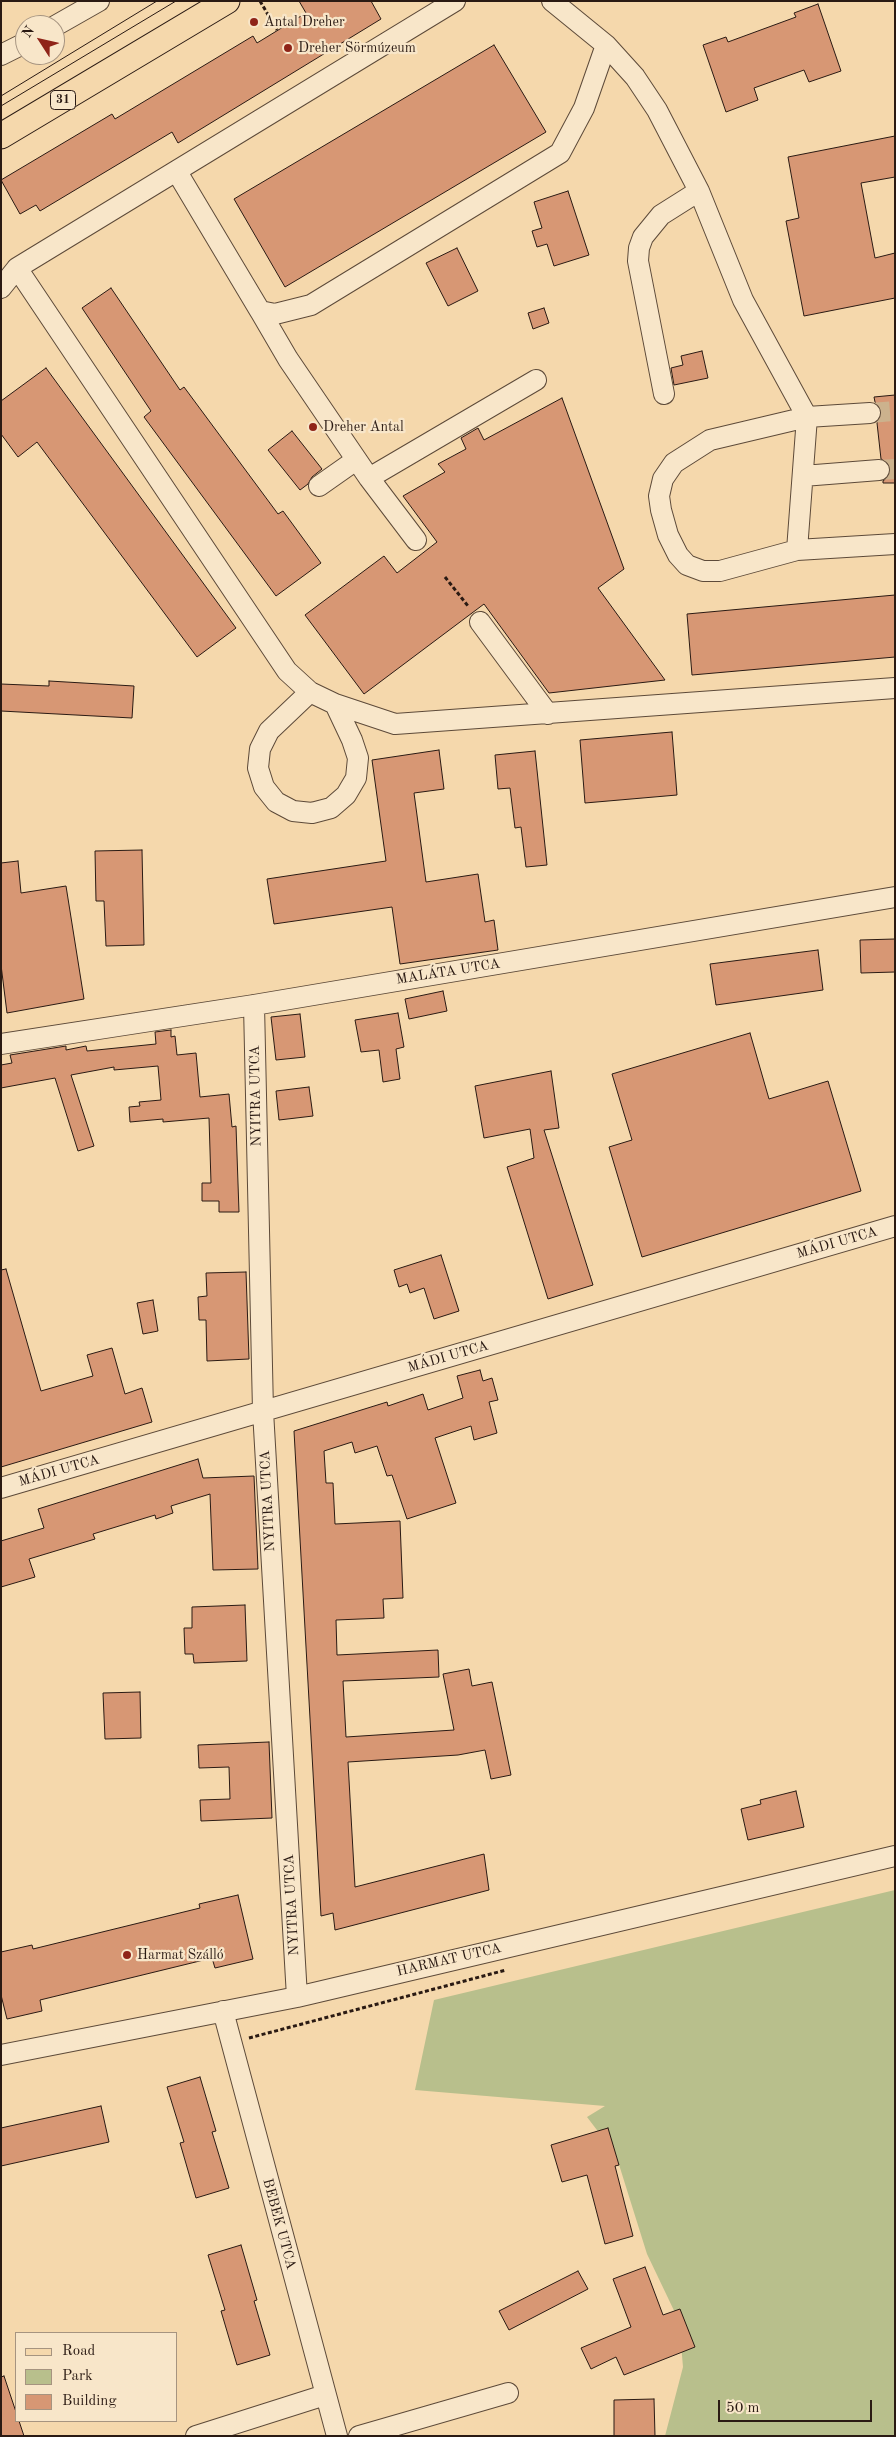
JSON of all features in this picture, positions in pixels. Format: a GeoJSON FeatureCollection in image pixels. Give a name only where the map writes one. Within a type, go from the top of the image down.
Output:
{"type":"FeatureCollection","features":[{"type":"Feature","properties":{"kind":"main road","name":"31"},"geometry":{"type":"LineString","coordinates":[[1,136],[227,1]]}},
{"type":"Feature","properties":{"kind":"street"},"geometry":{"type":"LineString","coordinates":[[65,20],[99,1]]}},
{"type":"Feature","properties":{"kind":"street"},"geometry":{"type":"LineString","coordinates":[[2,286],[17,268],[456,1]]}},
{"type":"Feature","properties":{"kind":"street"},"geometry":{"type":"LineString","coordinates":[[552,1],[606,45],[635,77],[657,110],[699,191],[743,300],[807,417],[797,550]]}},
{"type":"Feature","properties":{"kind":"street"},"geometry":{"type":"LineString","coordinates":[[260,311],[275,314],[310,305],[560,153],[584,108],[606,45]]}},
{"type":"Feature","properties":{"kind":"street"},"geometry":{"type":"LineString","coordinates":[[1,55],[15,48]]}},
{"type":"Feature","properties":{"kind":"street"},"geometry":{"type":"LineString","coordinates":[[177,172],[288,360],[356,460],[416,540]]}},
{"type":"Feature","properties":{"kind":"street"},"geometry":{"type":"LineString","coordinates":[[664,394],[638,261],[639,248],[643,237],[661,215],[699,191]]}},
{"type":"Feature","properties":{"kind":"street"},"geometry":{"type":"LineString","coordinates":[[17,268],[287,670],[310,692],[334,704],[396,724],[895,688]]}},
{"type":"Feature","properties":{"kind":"street"},"geometry":{"type":"LineString","coordinates":[[369,478],[536,380]]}},
{"type":"Feature","properties":{"kind":"street"},"geometry":{"type":"LineString","coordinates":[[870,413],[807,417],[710,440],[674,463],[663,480],[659,496],[668,535],[678,555],[687,565],[703,571],[720,571],[797,550],[895,544]]}},
{"type":"Feature","properties":{"kind":"street"},"geometry":{"type":"LineString","coordinates":[[319,486],[356,460]]}},
{"type":"Feature","properties":{"kind":"street"},"geometry":{"type":"LineString","coordinates":[[803,476],[879,470]]}},
{"type":"Feature","properties":{"kind":"street"},"geometry":{"type":"LineString","coordinates":[[480,622],[548,714]]}},
{"type":"Feature","properties":{"kind":"street"},"geometry":{"type":"LineString","coordinates":[[310,692],[269,731],[260,749],[258,768],[264,787],[276,802],[293,811],[312,813],[331,808],[346,795],[356,778],[358,758],[352,740],[334,704]]}},
{"type":"Feature","properties":{"kind":"street","name":"MALÁTA UTCA"},"geometry":{"type":"LineString","coordinates":[[1,1044],[254,1005],[895,897]]}},
{"type":"Feature","properties":{"kind":"street","name":"NYITRA UTCA"},"geometry":{"type":"LineString","coordinates":[[254,1005],[263,1411],[297,1997]]}},
{"type":"Feature","properties":{"kind":"street","name":"MÁDI UTCA"},"geometry":{"type":"LineString","coordinates":[[1,1488],[895,1226]]}},
{"type":"Feature","properties":{"kind":"street","name":"HARMAT UTCA"},"geometry":{"type":"LineString","coordinates":[[1,2055],[297,1997],[895,1856]]}},
{"type":"Feature","properties":{"kind":"street","name":"BEBEK UTCA"},"geometry":{"type":"LineString","coordinates":[[223,2011],[337,2436]]}},
{"type":"Feature","properties":{"kind":"street"},"geometry":{"type":"LineString","coordinates":[[359,2436],[508,2393]]}},
{"type":"Feature","properties":{"kind":"street"},"geometry":{"type":"LineString","coordinates":[[196,2436],[325,2395]]}},
{"type":"Feature","properties":{"kind":"path"},"geometry":{"type":"LineString","coordinates":[[260,1],[277,30]]}},
{"type":"Feature","properties":{"kind":"path"},"geometry":{"type":"LineString","coordinates":[[445,577],[480,622]]}},
{"type":"Feature","properties":{"kind":"green space"},"geometry":{"type":"Polygon","coordinates":[[[895,1890],[895,2436],[665,2436],[683,2367],[679,2321],[647,2254],[616,2155],[587,2117],[605,2106],[415,2090],[434,2000],[895,1890]]]}},
{"type":"Feature","properties":{"kind":"building"},"geometry":{"type":"Polygon","coordinates":[[[299,1],[371,1],[381,19],[178,143],[172,132],[40,211],[36,205],[20,214],[1,180],[112,114],[115,119],[253,36],[257,43],[306,13],[299,1]]]}},
{"type":"Feature","properties":{"kind":"building"},"geometry":{"type":"Polygon","coordinates":[[[818,4],[841,71],[809,82],[804,70],[754,88],[758,100],[726,112],[703,45],[726,37],[728,42],[796,17],[794,13],[818,4]]]}},
{"type":"Feature","properties":{"kind":"building"},"geometry":{"type":"Polygon","coordinates":[[[494,45],[546,132],[285,287],[234,199],[494,45]]]}},
{"type":"Feature","properties":{"kind":"building"},"geometry":{"type":"Polygon","coordinates":[[[895,136],[895,177],[861,183],[875,258],[895,253],[895,298],[804,316],[786,221],[799,218],[788,157],[895,136]]]}},
{"type":"Feature","properties":{"kind":"building"},"geometry":{"type":"Polygon","coordinates":[[[568,191],[589,255],[554,266],[547,244],[537,247],[532,231],[542,228],[534,202],[568,191]]]}},
{"type":"Feature","properties":{"kind":"building"},"geometry":{"type":"Polygon","coordinates":[[[457,248],[478,291],[448,306],[426,263],[457,248]]]}},
{"type":"Feature","properties":{"kind":"building"},"geometry":{"type":"Polygon","coordinates":[[[111,288],[180,390],[184,387],[278,514],[283,511],[321,563],[276,596],[144,417],[151,411],[82,308],[111,288]]]}},
{"type":"Feature","properties":{"kind":"building"},"geometry":{"type":"Polygon","coordinates":[[[544,308],[549,323],[533,329],[528,313],[544,308]]]}},
{"type":"Feature","properties":{"kind":"building"},"geometry":{"type":"Polygon","coordinates":[[[702,351],[708,378],[674,385],[671,368],[683,365],[681,356],[702,351]]]}},
{"type":"Feature","properties":{"kind":"building"},"geometry":{"type":"Polygon","coordinates":[[[46,368],[236,628],[197,657],[37,442],[18,457],[1,434],[1,401],[46,368]]]}},
{"type":"Feature","properties":{"kind":"building"},"geometry":{"type":"Polygon","coordinates":[[[895,395],[895,483],[883,483],[889,476],[891,469],[888,463],[881,459],[877,423],[882,412],[874,397],[895,395]]]}},
{"type":"Feature","properties":{"kind":"building"},"geometry":{"type":"Polygon","coordinates":[[[562,398],[624,569],[598,588],[665,680],[549,693],[484,604],[364,694],[305,615],[384,556],[397,573],[437,542],[403,496],[445,472],[438,464],[466,449],[461,438],[478,428],[484,440],[562,398]]]}},
{"type":"Feature","properties":{"kind":"building"},"geometry":{"type":"Polygon","coordinates":[[[292,431],[322,469],[300,490],[268,450],[292,431]]]}},
{"type":"Feature","properties":{"kind":"building"},"geometry":{"type":"Polygon","coordinates":[[[895,595],[895,657],[692,675],[687,614],[895,595]]]}},
{"type":"Feature","properties":{"kind":"building"},"geometry":{"type":"Polygon","coordinates":[[[49,681],[134,686],[132,718],[1,711],[1,684],[49,686],[49,681]]]}},
{"type":"Feature","properties":{"kind":"building"},"geometry":{"type":"Polygon","coordinates":[[[672,732],[677,795],[585,803],[580,740],[672,732]]]}},
{"type":"Feature","properties":{"kind":"building"},"geometry":{"type":"Polygon","coordinates":[[[439,750],[444,789],[414,793],[426,882],[478,874],[485,922],[494,920],[498,950],[400,964],[392,907],[274,924],[267,879],[386,861],[372,760],[439,750]]]}},
{"type":"Feature","properties":{"kind":"building"},"geometry":{"type":"Polygon","coordinates":[[[535,751],[547,865],[526,867],[521,827],[515,828],[510,788],[498,789],[495,755],[535,751]]]}},
{"type":"Feature","properties":{"kind":"building"},"geometry":{"type":"Polygon","coordinates":[[[142,850],[144,945],[106,946],[104,901],[96,901],[95,851],[142,850]]]}},
{"type":"Feature","properties":{"kind":"building"},"geometry":{"type":"Polygon","coordinates":[[[18,861],[21,893],[66,886],[84,999],[7,1013],[1,965],[1,863],[18,861]]]}},
{"type":"Feature","properties":{"kind":"building"},"geometry":{"type":"Polygon","coordinates":[[[895,939],[895,972],[861,973],[860,940],[895,939]]]}},
{"type":"Feature","properties":{"kind":"building"},"geometry":{"type":"Polygon","coordinates":[[[818,950],[823,990],[716,1005],[710,964],[818,950]]]}},
{"type":"Feature","properties":{"kind":"building"},"geometry":{"type":"Polygon","coordinates":[[[443,991],[447,1011],[409,1019],[405,999],[443,991]]]}},
{"type":"Feature","properties":{"kind":"building"},"geometry":{"type":"Polygon","coordinates":[[[398,1013],[404,1047],[396,1049],[400,1079],[383,1082],[379,1050],[361,1052],[355,1020],[398,1013]]]}},
{"type":"Feature","properties":{"kind":"building"},"geometry":{"type":"Polygon","coordinates":[[[300,1014],[305,1057],[276,1060],[271,1017],[300,1014]]]}},
{"type":"Feature","properties":{"kind":"building"},"geometry":{"type":"Polygon","coordinates":[[[171,1030],[171,1037],[175,1036],[177,1055],[196,1053],[200,1097],[229,1094],[232,1127],[236,1126],[239,1212],[219,1212],[219,1201],[202,1201],[202,1183],[211,1183],[209,1118],[163,1122],[163,1119],[130,1122],[129,1107],[140,1106],[139,1102],[161,1100],[158,1066],[114,1070],[114,1067],[71,1075],[94,1146],[78,1151],[55,1078],[1,1088],[1,1065],[12,1063],[10,1055],[66,1046],[66,1050],[86,1046],[87,1051],[156,1044],[155,1032],[171,1030]]]}},
{"type":"Feature","properties":{"kind":"building"},"geometry":{"type":"Polygon","coordinates":[[[750,1033],[769,1099],[828,1081],[861,1191],[642,1257],[609,1147],[632,1140],[612,1074],[750,1033]]]}},
{"type":"Feature","properties":{"kind":"building"},"geometry":{"type":"Polygon","coordinates":[[[551,1071],[559,1128],[544,1130],[593,1285],[548,1299],[507,1167],[534,1158],[530,1129],[484,1138],[475,1086],[551,1071]]]}},
{"type":"Feature","properties":{"kind":"building"},"geometry":{"type":"Polygon","coordinates":[[[309,1087],[313,1116],[279,1120],[276,1091],[309,1087]]]}},
{"type":"Feature","properties":{"kind":"building"},"geometry":{"type":"Polygon","coordinates":[[[441,1255],[459,1311],[434,1319],[424,1288],[410,1293],[407,1284],[399,1287],[394,1270],[441,1255]]]}},
{"type":"Feature","properties":{"kind":"building"},"geometry":{"type":"Polygon","coordinates":[[[6,1269],[41,1391],[93,1376],[87,1355],[112,1348],[125,1394],[142,1388],[152,1422],[1,1467],[1,1270],[6,1269]]]}},
{"type":"Feature","properties":{"kind":"building"},"geometry":{"type":"Polygon","coordinates":[[[246,1272],[249,1359],[207,1361],[206,1320],[199,1320],[198,1297],[207,1296],[206,1273],[246,1272]]]}},
{"type":"Feature","properties":{"kind":"building"},"geometry":{"type":"Polygon","coordinates":[[[153,1300],[158,1331],[143,1334],[137,1303],[153,1300]]]}},
{"type":"Feature","properties":{"kind":"building"},"geometry":{"type":"Polygon","coordinates":[[[480,1370],[483,1381],[492,1378],[498,1400],[489,1402],[497,1433],[474,1440],[471,1426],[435,1438],[456,1503],[407,1519],[392,1475],[387,1476],[377,1446],[355,1453],[352,1442],[324,1451],[326,1483],[333,1483],[335,1524],[400,1521],[403,1598],[383,1599],[384,1618],[336,1620],[337,1655],[438,1650],[439,1677],[343,1681],[346,1737],[454,1730],[443,1674],[469,1669],[472,1686],[492,1682],[511,1775],[491,1779],[485,1750],[458,1755],[348,1762],[355,1887],[484,1854],[489,1890],[335,1930],[333,1913],[321,1916],[294,1431],[387,1402],[388,1406],[423,1394],[428,1410],[463,1398],[457,1376],[480,1370]]]}},
{"type":"Feature","properties":{"kind":"building"},"geometry":{"type":"Polygon","coordinates":[[[198,1459],[203,1478],[254,1476],[258,1569],[213,1570],[210,1494],[171,1506],[173,1513],[156,1519],[155,1515],[93,1534],[95,1539],[29,1559],[35,1577],[1,1587],[1,1541],[44,1528],[38,1509],[198,1459]]]}},
{"type":"Feature","properties":{"kind":"building"},"geometry":{"type":"Polygon","coordinates":[[[245,1605],[247,1661],[194,1663],[193,1654],[185,1654],[184,1628],[192,1628],[192,1607],[245,1605]]]}},
{"type":"Feature","properties":{"kind":"building"},"geometry":{"type":"Polygon","coordinates":[[[140,1692],[141,1738],[105,1739],[103,1693],[140,1692]]]}},
{"type":"Feature","properties":{"kind":"building"},"geometry":{"type":"Polygon","coordinates":[[[269,1742],[272,1818],[201,1821],[200,1800],[230,1799],[229,1767],[199,1768],[198,1745],[269,1742]]]}},
{"type":"Feature","properties":{"kind":"building"},"geometry":{"type":"Polygon","coordinates":[[[796,1791],[804,1827],[748,1840],[741,1809],[761,1804],[760,1800],[796,1791]]]}},
{"type":"Feature","properties":{"kind":"building","name":"Harmat Szálló"},"geometry":{"type":"Polygon","coordinates":[[[238,1895],[253,1959],[215,1968],[212,1958],[40,2000],[42,2011],[7,2019],[1,1995],[1,1952],[32,1945],[33,1949],[200,1908],[199,1904],[238,1895]]]}},
{"type":"Feature","properties":{"kind":"building"},"geometry":{"type":"Polygon","coordinates":[[[200,2077],[216,2131],[212,2132],[229,2188],[196,2198],[180,2143],[184,2142],[167,2087],[200,2077]]]}},
{"type":"Feature","properties":{"kind":"building"},"geometry":{"type":"Polygon","coordinates":[[[101,2106],[109,2142],[1,2166],[1,2128],[101,2106]]]}},
{"type":"Feature","properties":{"kind":"building"},"geometry":{"type":"Polygon","coordinates":[[[608,2128],[619,2165],[615,2166],[633,2236],[605,2244],[587,2175],[562,2182],[551,2145],[608,2128]]]}},
{"type":"Feature","properties":{"kind":"building"},"geometry":{"type":"Polygon","coordinates":[[[241,2245],[257,2300],[254,2301],[270,2355],[237,2365],[221,2311],[225,2310],[208,2255],[241,2245]]]}},
{"type":"Feature","properties":{"kind":"building"},"geometry":{"type":"Polygon","coordinates":[[[645,2267],[663,2315],[680,2309],[695,2347],[624,2375],[616,2357],[591,2369],[581,2348],[631,2327],[613,2279],[645,2267]]]}},
{"type":"Feature","properties":{"kind":"building"},"geometry":{"type":"Polygon","coordinates":[[[578,2271],[588,2289],[509,2330],[499,2311],[578,2271]]]}},
{"type":"Feature","properties":{"kind":"building"},"geometry":{"type":"Polygon","coordinates":[[[4,2376],[15,2409],[15,2422],[19,2422],[24,2436],[1,2436],[1,2377],[4,2376]]]}},
{"type":"Feature","properties":{"kind":"building"},"geometry":{"type":"Polygon","coordinates":[[[654,2399],[655,2436],[614,2436],[614,2400],[654,2399]]]}},
{"type":"Feature","properties":{"kind":"tunnel"},"geometry":{"type":"LineString","coordinates":[[870,413],[895,411]]}},
{"type":"Feature","properties":{"kind":"tunnel"},"geometry":{"type":"LineString","coordinates":[[879,470],[895,469]]}},
{"type":"Feature","properties":{"kind":"tram line"},"geometry":{"type":"LineString","coordinates":[[1,96],[157,1]]}},
{"type":"Feature","properties":{"kind":"tram line"},"geometry":{"type":"LineString","coordinates":[[1,106],[176,1]]}},
{"type":"Feature","properties":{"kind":"place","name":"Antal Dreher"},"geometry":{"type":"Point","coordinates":[254,22]}},
{"type":"Feature","properties":{"kind":"place","name":"Dreher Sörmúzeum"},"geometry":{"type":"Point","coordinates":[288,48]}},
{"type":"Feature","properties":{"kind":"place","name":"Dreher Antal"},"geometry":{"type":"Point","coordinates":[313,427]}},
{"type":"Feature","properties":{"kind":"place","name":"Harmat Szálló"},"geometry":{"type":"Point","coordinates":[127,1955]}}]}
